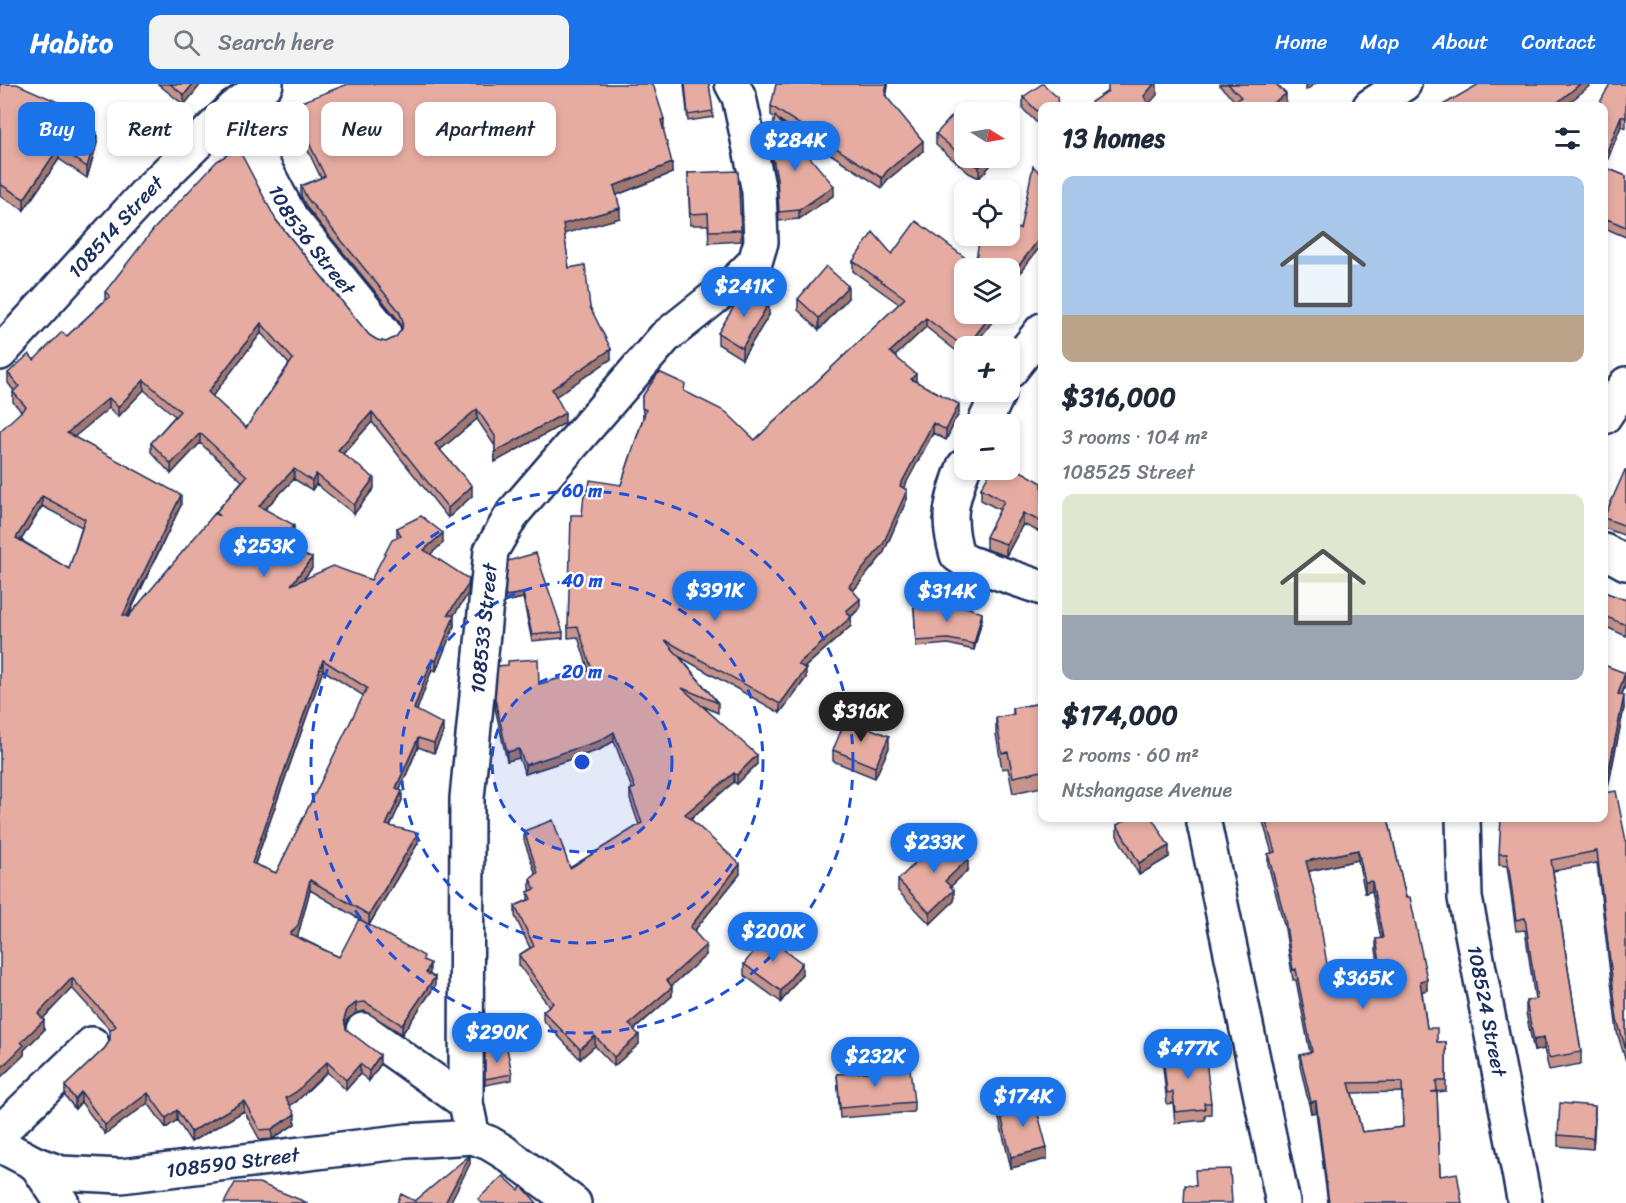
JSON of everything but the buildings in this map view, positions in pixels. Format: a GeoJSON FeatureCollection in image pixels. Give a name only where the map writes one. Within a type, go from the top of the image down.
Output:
{"type":"FeatureCollection","features":[{"type":"Feature","properties":{"kind":"street","name":"108514 Street"},"geometry":{"type":"LineString","coordinates":[[241,102],[266,84]]}},
{"type":"Feature","properties":{"kind":"street","name":"108533 Street"},"geometry":{"type":"LineString","coordinates":[[466,1103],[467,798],[491,551],[513,513],[665,337],[739,278],[754,262],[761,242],[759,191],[739,97],[732,84]]}},
{"type":"Feature","properties":{"kind":"street"},"geometry":{"type":"LineString","coordinates":[[1376,102],[1404,84]]}},
{"type":"Feature","properties":{"kind":"street","name":"108514 Street"},"geometry":{"type":"LineString","coordinates":[[0,353],[147,192],[205,135]]}},
{"type":"Feature","properties":{"kind":"street","name":"108536 Street"},"geometry":{"type":"LineString","coordinates":[[258,156],[291,218],[384,333]]}},
{"type":"Feature","properties":{"kind":"street"},"geometry":{"type":"LineString","coordinates":[[1020,358],[1038,335]]}},
{"type":"Feature","properties":{"kind":"street"},"geometry":{"type":"LineString","coordinates":[[1608,411],[1626,384]]}},
{"type":"Feature","properties":{"kind":"street"},"geometry":{"type":"LineString","coordinates":[[959,480],[951,504],[949,520],[957,555],[967,562],[1038,587]]}},
{"type":"Feature","properties":{"kind":"street"},"geometry":{"type":"LineString","coordinates":[[1608,553],[1626,563]]}},
{"type":"Feature","properties":{"kind":"street"},"geometry":{"type":"LineString","coordinates":[[1204,822],[1283,1203]]}},
{"type":"Feature","properties":{"kind":"street","name":"108524 Street"},"geometry":{"type":"LineString","coordinates":[[1462,822],[1465,898],[1526,1203]]}},
{"type":"Feature","properties":{"kind":"street"},"geometry":{"type":"LineString","coordinates":[[363,1030],[466,1103],[473,1137]]}},
{"type":"Feature","properties":{"kind":"street"},"geometry":{"type":"LineString","coordinates":[[0,1132],[92,1044]]}},
{"type":"Feature","properties":{"kind":"street","name":"108590 Street"},"geometry":{"type":"LineString","coordinates":[[0,1145],[36,1164],[61,1173],[121,1176],[407,1141],[473,1137],[504,1152],[574,1203]]}},
{"type":"Feature","properties":{"kind":"street"},"geometry":{"type":"LineString","coordinates":[[36,1164],[62,1203]]}}]}
